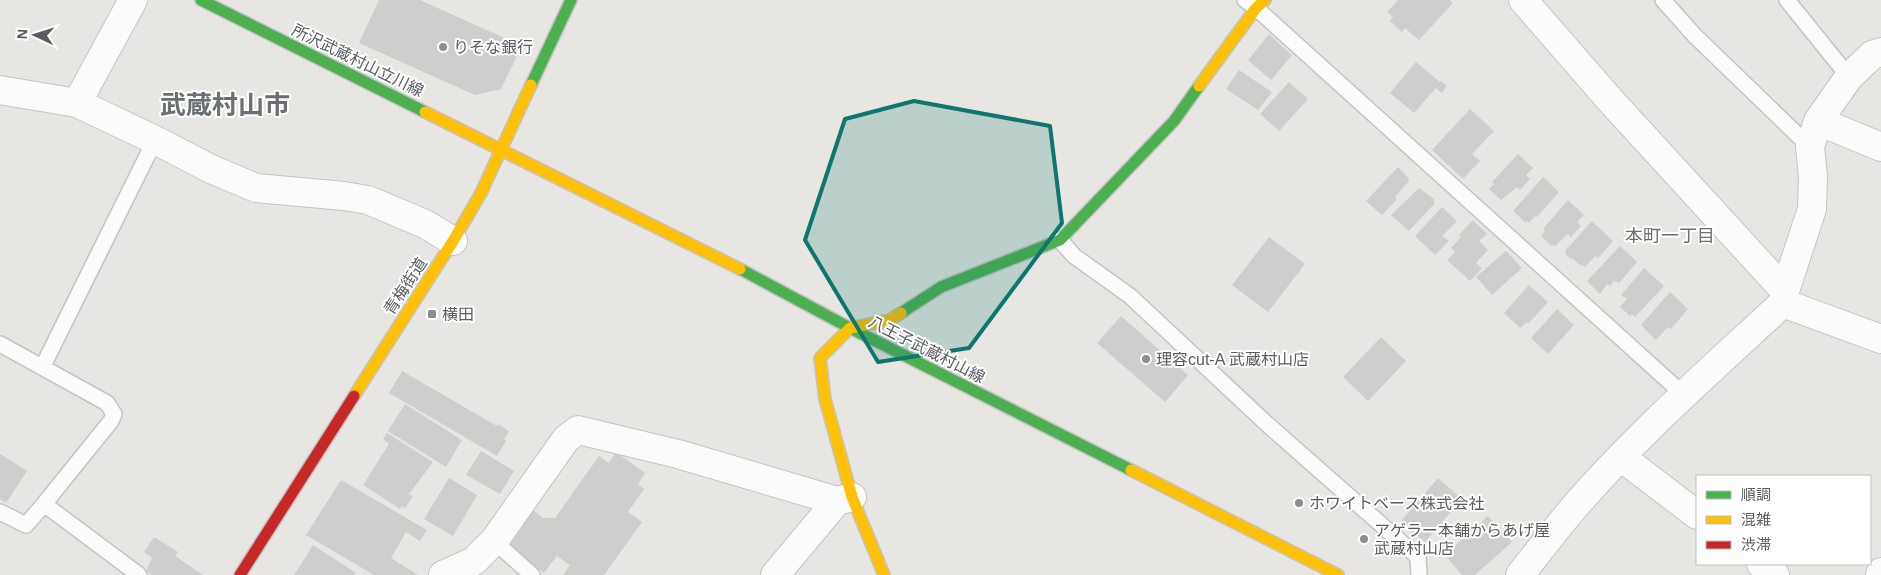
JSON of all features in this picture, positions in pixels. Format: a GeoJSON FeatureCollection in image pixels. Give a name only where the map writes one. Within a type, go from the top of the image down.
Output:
{"type":"FeatureCollection","features":[{"type":"Feature","properties":{"kind":"main road","name":"所沢武蔵村山立川線"},"geometry":{"type":"LineString","coordinates":[[201,0],[502,149]]}},
{"type":"Feature","properties":{"kind":"main road","name":"青梅街道"},"geometry":{"type":"LineString","coordinates":[[240,575],[453,241],[481,193],[572,0]]}},
{"type":"Feature","properties":{"kind":"main road"},"geometry":{"type":"LineString","coordinates":[[884,575],[844,499],[825,399],[820,358],[850,328],[890,320],[941,288],[1060,240],[1174,121],[1255,3]]}},
{"type":"Feature","properties":{"kind":"main road","name":"八王子武蔵村山線"},"geometry":{"type":"LineString","coordinates":[[502,149],[1338,575]]}},
{"type":"Feature","properties":{"kind":"street"},"geometry":{"type":"LineString","coordinates":[[77,103],[133,0]]}},
{"type":"Feature","properties":{"kind":"street"},"geometry":{"type":"LineString","coordinates":[[1523,0],[1784,297],[1881,339]]}},
{"type":"Feature","properties":{"kind":"street"},"geometry":{"type":"LineString","coordinates":[[1520,575],[1577,504],[1621,457],[1784,297],[1812,209],[1813,177],[1810,147],[1818,121],[1849,77],[1872,55],[1881,52]]}},
{"type":"Feature","properties":{"kind":"street"},"geometry":{"type":"LineString","coordinates":[[0,90],[77,103],[212,169],[256,188],[368,200],[425,224],[453,241]]}},
{"type":"Feature","properties":{"kind":"street"},"geometry":{"type":"LineString","coordinates":[[1818,121],[1881,147]]}},
{"type":"Feature","properties":{"kind":"street"},"geometry":{"type":"LineString","coordinates":[[444,575],[474,561],[494,541],[566,439],[578,430],[678,454],[844,499],[775,575]]}},
{"type":"Feature","properties":{"kind":"street"},"geometry":{"type":"LineString","coordinates":[[1621,457],[1696,514]]}},
{"type":"Feature","properties":{"kind":"street"},"geometry":{"type":"LineString","coordinates":[[1762,565],[1775,575]]}},
{"type":"Feature","properties":{"kind":"lane"},"geometry":{"type":"LineString","coordinates":[[1663,0],[1694,35],[1810,147]]}},
{"type":"Feature","properties":{"kind":"lane"},"geometry":{"type":"LineString","coordinates":[[1787,0],[1849,77]]}},
{"type":"Feature","properties":{"kind":"lane"},"geometry":{"type":"LineString","coordinates":[[1255,3],[1684,394]]}},
{"type":"Feature","properties":{"kind":"lane"},"geometry":{"type":"LineString","coordinates":[[43,366],[156,140]]}},
{"type":"Feature","properties":{"kind":"lane"},"geometry":{"type":"LineString","coordinates":[[1060,240],[1074,256],[1130,296],[1267,424],[1418,557],[1419,575]]}},
{"type":"Feature","properties":{"kind":"lane"},"geometry":{"type":"LineString","coordinates":[[0,344],[107,403],[114,414],[111,421],[26,525],[0,512]]}},
{"type":"Feature","properties":{"kind":"lane"},"geometry":{"type":"LineString","coordinates":[[44,504],[139,575]]}},
{"type":"Feature","properties":{"kind":"lane"},"geometry":{"type":"LineString","coordinates":[[494,541],[532,575]]}},
{"type":"Feature","properties":{"kind":"highlighted area"},"geometry":{"type":"Polygon","coordinates":[[[914,101],[1050,126],[1062,223],[969,348],[878,362],[805,240],[845,119],[914,101]]]}},
{"type":"Feature","properties":{"kind":"building"},"geometry":{"type":"Polygon","coordinates":[[[379,0],[420,0],[522,46],[501,89],[475,95],[359,43],[379,0]]]}},
{"type":"Feature","properties":{"kind":"building"},"geometry":{"type":"Polygon","coordinates":[[[1398,0],[1450,0],[1453,3],[1419,40],[1405,28],[1402,32],[1390,21],[1393,17],[1387,12],[1398,0]]]}},
{"type":"Feature","properties":{"kind":"building"},"geometry":{"type":"Polygon","coordinates":[[[1269,34],[1292,55],[1271,80],[1248,60],[1269,34]]]}},
{"type":"Feature","properties":{"kind":"building"},"geometry":{"type":"Polygon","coordinates":[[[1416,62],[1447,86],[1442,93],[1436,88],[1414,113],[1390,93],[1416,62]]]}},
{"type":"Feature","properties":{"kind":"building"},"geometry":{"type":"Polygon","coordinates":[[[1239,70],[1272,92],[1258,110],[1226,89],[1239,70]]]}},
{"type":"Feature","properties":{"kind":"building"},"geometry":{"type":"Polygon","coordinates":[[[1289,82],[1308,99],[1279,131],[1260,114],[1289,82]]]}},
{"type":"Feature","properties":{"kind":"building"},"geometry":{"type":"Polygon","coordinates":[[[1470,109],[1494,131],[1472,154],[1480,161],[1463,179],[1432,150],[1470,109]]]}},
{"type":"Feature","properties":{"kind":"building"},"geometry":{"type":"Polygon","coordinates":[[[1518,154],[1533,168],[1526,175],[1530,179],[1520,190],[1517,187],[1501,200],[1489,189],[1494,184],[1492,182],[1518,154]]]}},
{"type":"Feature","properties":{"kind":"building"},"geometry":{"type":"Polygon","coordinates":[[[1398,167],[1409,178],[1409,181],[1395,197],[1397,199],[1382,215],[1366,201],[1398,167]]]}},
{"type":"Feature","properties":{"kind":"building"},"geometry":{"type":"Polygon","coordinates":[[[1543,177],[1559,192],[1537,217],[1535,216],[1529,223],[1527,221],[1526,223],[1513,211],[1543,177]]]}},
{"type":"Feature","properties":{"kind":"building"},"geometry":{"type":"Polygon","coordinates":[[[1419,188],[1434,199],[1435,203],[1409,231],[1391,215],[1419,188]]]}},
{"type":"Feature","properties":{"kind":"building"},"geometry":{"type":"Polygon","coordinates":[[[1568,200],[1584,215],[1577,222],[1581,226],[1571,237],[1568,234],[1555,246],[1552,246],[1541,236],[1545,231],[1543,229],[1568,200]]]}},
{"type":"Feature","properties":{"kind":"building"},"geometry":{"type":"Polygon","coordinates":[[[1442,207],[1457,221],[1442,236],[1449,241],[1435,255],[1415,236],[1442,207]]]}},
{"type":"Feature","properties":{"kind":"building"},"geometry":{"type":"Polygon","coordinates":[[[1473,220],[1487,234],[1479,241],[1488,250],[1476,263],[1482,268],[1470,281],[1447,260],[1455,252],[1451,248],[1461,237],[1459,235],[1473,220]]]}},
{"type":"Feature","properties":{"kind":"building"},"geometry":{"type":"Polygon","coordinates":[[[1592,221],[1613,241],[1598,258],[1595,256],[1585,267],[1571,259],[1565,254],[1565,251],[1592,221]]]}},
{"type":"Feature","properties":{"kind":"building"},"geometry":{"type":"Polygon","coordinates":[[[1269,237],[1305,264],[1268,312],[1232,285],[1269,237]]]}},
{"type":"Feature","properties":{"kind":"building"},"geometry":{"type":"Polygon","coordinates":[[[1620,246],[1637,262],[1619,283],[1614,281],[1610,286],[1607,284],[1600,294],[1587,281],[1620,246]]]}},
{"type":"Feature","properties":{"kind":"building"},"geometry":{"type":"Polygon","coordinates":[[[1506,251],[1522,268],[1492,295],[1476,277],[1506,251]]]}},
{"type":"Feature","properties":{"kind":"building"},"geometry":{"type":"Polygon","coordinates":[[[1644,268],[1664,286],[1635,317],[1632,314],[1630,316],[1620,307],[1627,299],[1621,295],[1644,268]]]}},
{"type":"Feature","properties":{"kind":"building"},"geometry":{"type":"Polygon","coordinates":[[[1529,285],[1548,302],[1528,324],[1527,322],[1520,328],[1504,313],[1529,285]]]}},
{"type":"Feature","properties":{"kind":"building"},"geometry":{"type":"Polygon","coordinates":[[[1670,292],[1688,309],[1671,329],[1668,327],[1656,340],[1641,325],[1670,292]]]}},
{"type":"Feature","properties":{"kind":"building"},"geometry":{"type":"Polygon","coordinates":[[[1557,309],[1574,325],[1548,354],[1531,338],[1557,309]]]}},
{"type":"Feature","properties":{"kind":"building"},"geometry":{"type":"Polygon","coordinates":[[[1121,316],[1188,375],[1165,402],[1097,343],[1121,316]]]}},
{"type":"Feature","properties":{"kind":"building"},"geometry":{"type":"Polygon","coordinates":[[[1381,337],[1406,361],[1368,401],[1343,377],[1381,337]]]}},
{"type":"Feature","properties":{"kind":"building"},"geometry":{"type":"Polygon","coordinates":[[[402,371],[497,426],[498,424],[509,431],[504,439],[506,441],[497,456],[389,393],[402,371]]]}},
{"type":"Feature","properties":{"kind":"building"},"geometry":{"type":"Polygon","coordinates":[[[405,404],[462,440],[446,467],[388,431],[405,404]]]}},
{"type":"Feature","properties":{"kind":"building"},"geometry":{"type":"Polygon","coordinates":[[[387,433],[433,462],[409,494],[413,496],[405,508],[402,506],[400,509],[363,485],[389,444],[383,439],[387,433]]]}},
{"type":"Feature","properties":{"kind":"building"},"geometry":{"type":"Polygon","coordinates":[[[481,451],[514,471],[500,494],[466,475],[481,451]]]}},
{"type":"Feature","properties":{"kind":"building"},"geometry":{"type":"Polygon","coordinates":[[[616,452],[645,473],[638,484],[644,489],[628,512],[642,522],[604,575],[563,575],[570,565],[557,556],[544,573],[510,547],[508,542],[532,509],[543,518],[555,518],[599,456],[609,463],[616,452]]]}},
{"type":"Feature","properties":{"kind":"building"},"geometry":{"type":"Polygon","coordinates":[[[0,454],[27,471],[6,503],[0,499],[0,454]]]}},
{"type":"Feature","properties":{"kind":"building"},"geometry":{"type":"Polygon","coordinates":[[[449,478],[477,495],[453,536],[424,519],[449,478]]]}},
{"type":"Feature","properties":{"kind":"building"},"geometry":{"type":"Polygon","coordinates":[[[1438,478],[1462,499],[1425,542],[1401,521],[1438,478]]]}},
{"type":"Feature","properties":{"kind":"building"},"geometry":{"type":"Polygon","coordinates":[[[341,480],[427,530],[420,541],[406,532],[391,558],[418,575],[374,575],[306,535],[341,480]]]}},
{"type":"Feature","properties":{"kind":"building"},"geometry":{"type":"Polygon","coordinates":[[[1488,516],[1512,542],[1475,575],[1462,575],[1445,555],[1488,516]]]}},
{"type":"Feature","properties":{"kind":"building"},"geometry":{"type":"Polygon","coordinates":[[[154,537],[178,552],[175,556],[203,575],[152,575],[146,571],[152,558],[144,552],[154,537]]]}},
{"type":"Feature","properties":{"kind":"building"},"geometry":{"type":"Polygon","coordinates":[[[313,545],[356,573],[354,575],[294,575],[313,545]]]}},
{"type":"Feature","properties":{"kind":"traffic: fast"},"geometry":{"type":"LineString","coordinates":[[201,0],[425,112]]}},
{"type":"Feature","properties":{"kind":"traffic: fast"},"geometry":{"type":"LineString","coordinates":[[531,85],[571,0]]}},
{"type":"Feature","properties":{"kind":"traffic: fast"},"geometry":{"type":"LineString","coordinates":[[901,313],[941,287],[1060,240],[1174,121],[1199,86]]}},
{"type":"Feature","properties":{"kind":"traffic: fast"},"geometry":{"type":"LineString","coordinates":[[740,269],[850,328],[1131,470]]}},
{"type":"Feature","properties":{"kind":"traffic: slow"},"geometry":{"type":"LineString","coordinates":[[1199,86],[1256,8],[1265,0]]}},
{"type":"Feature","properties":{"kind":"traffic: slow"},"geometry":{"type":"LineString","coordinates":[[354,396],[453,241],[481,193],[531,85]]}},
{"type":"Feature","properties":{"kind":"traffic: slow"},"geometry":{"type":"LineString","coordinates":[[425,112],[740,269]]}},
{"type":"Feature","properties":{"kind":"traffic: slow"},"geometry":{"type":"LineString","coordinates":[[884,575],[852,497],[825,399],[820,358],[850,328],[890,320],[901,313]]}},
{"type":"Feature","properties":{"kind":"traffic: slow"},"geometry":{"type":"LineString","coordinates":[[1131,470],[1338,575]]}},
{"type":"Feature","properties":{"kind":"traffic: jam"},"geometry":{"type":"LineString","coordinates":[[240,575],[354,396]]}},
{"type":"Feature","properties":{"kind":"place","name":"りそな銀行"},"geometry":{"type":"Point","coordinates":[443,47]}},
{"type":"Feature","properties":{"kind":"place","name":"横田"},"geometry":{"type":"Point","coordinates":[432,314]}},
{"type":"Feature","properties":{"kind":"place","name":"理容cut-A 武蔵村山店"},"geometry":{"type":"Point","coordinates":[1146,359]}},
{"type":"Feature","properties":{"kind":"place","name":"ホワイトベース株式会社"},"geometry":{"type":"Point","coordinates":[1299,503]}},
{"type":"Feature","properties":{"kind":"place","name":"アゲラー本舗からあげ屋 武蔵村山店"},"geometry":{"type":"Point","coordinates":[1364,539]}},
{"type":"Feature","properties":{"kind":"district","name":"武蔵村山市"},"geometry":{"type":"Point","coordinates":[225,105]}},
{"type":"Feature","properties":{"kind":"district","name":"本町一丁目"},"geometry":{"type":"Point","coordinates":[1670,236]}}]}
